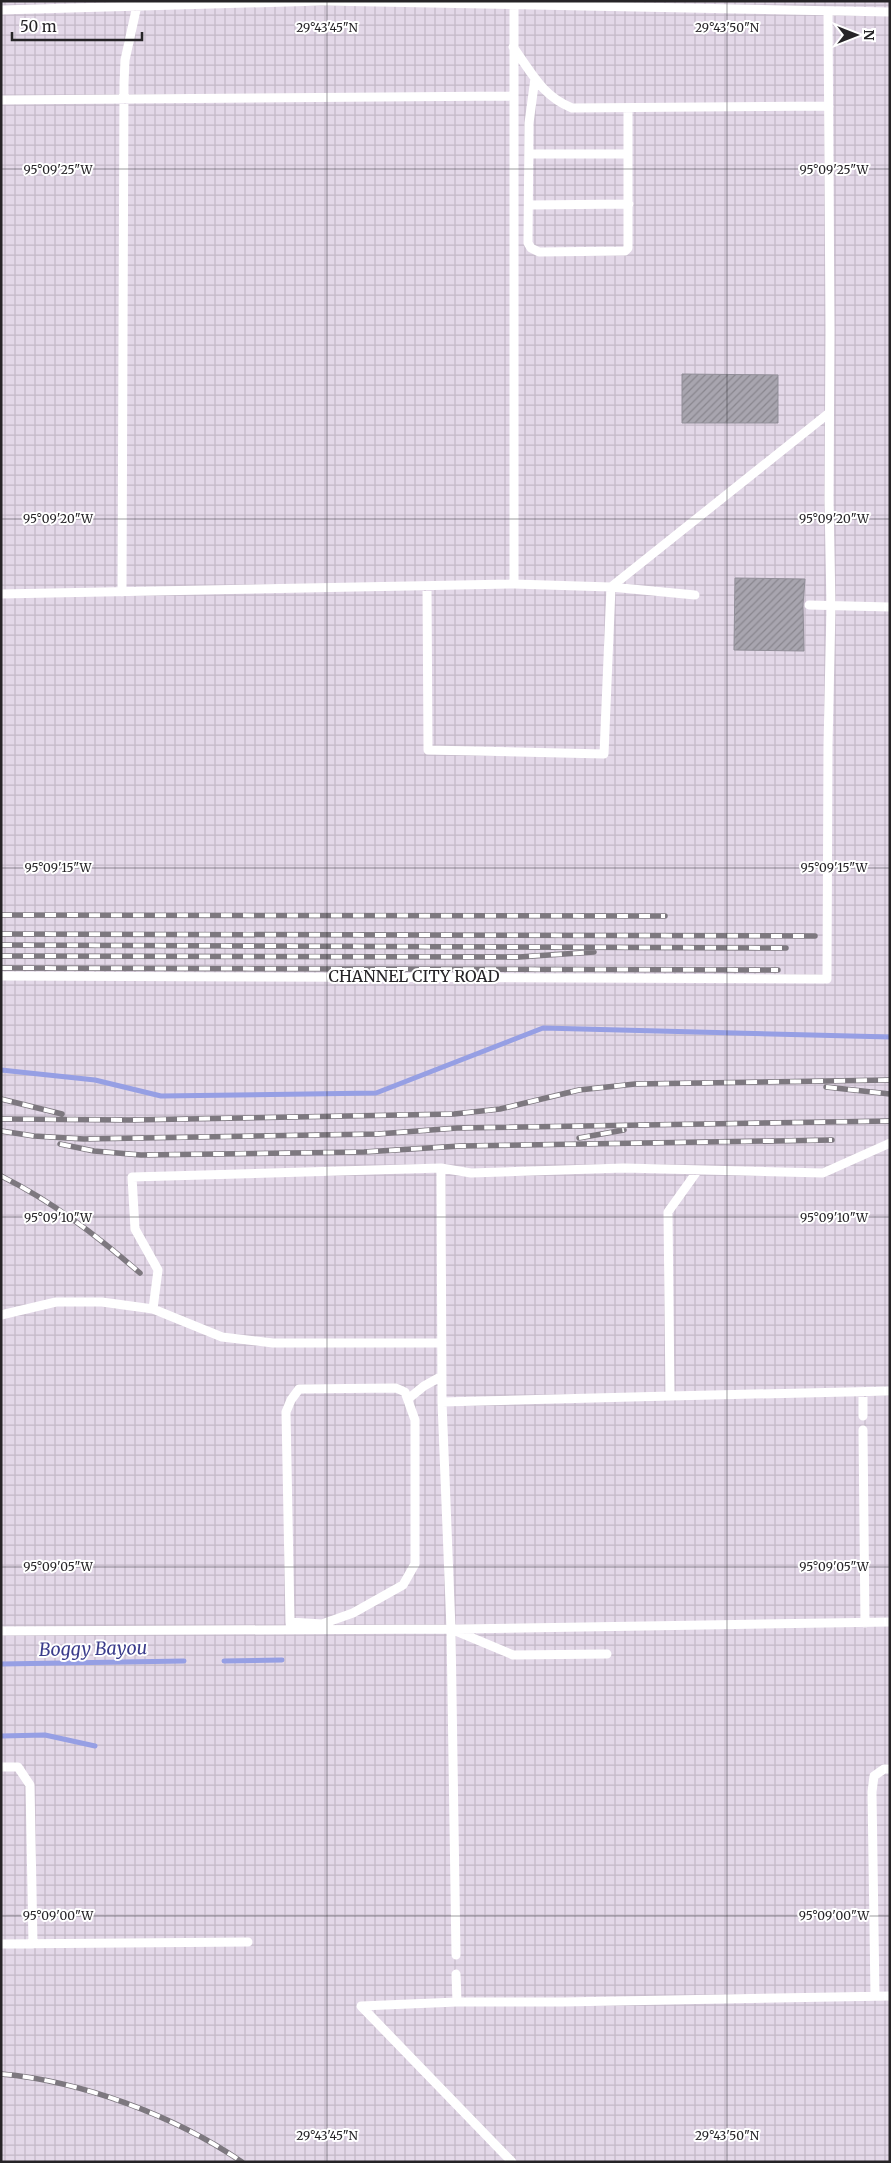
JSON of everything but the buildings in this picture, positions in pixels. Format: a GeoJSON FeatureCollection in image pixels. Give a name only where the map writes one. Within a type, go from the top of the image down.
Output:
{"type":"FeatureCollection","features":[{"type":"Feature","properties":{"kind":"lane"},"geometry":{"type":"LineString","coordinates":[[1,10],[138,4],[322,1],[514,5],[760,6],[828,11],[890,12]]}},
{"type":"Feature","properties":{"kind":"lane"},"geometry":{"type":"LineString","coordinates":[[122,592],[125,60],[138,4]]}},
{"type":"Feature","properties":{"kind":"lane"},"geometry":{"type":"LineString","coordinates":[[514,5],[514,584]]}},
{"type":"Feature","properties":{"kind":"lane"},"geometry":{"type":"LineString","coordinates":[[828,11],[831,607]]}},
{"type":"Feature","properties":{"kind":"lane"},"geometry":{"type":"LineString","coordinates":[[513,47],[551,98],[572,108],[829,106]]}},
{"type":"Feature","properties":{"kind":"lane"},"geometry":{"type":"LineString","coordinates":[[535,78],[529,124],[528,243],[531,248],[539,252],[624,251],[629,244],[628,108]]}},
{"type":"Feature","properties":{"kind":"lane"},"geometry":{"type":"LineString","coordinates":[[1,100],[124,101],[513,96]]}},
{"type":"Feature","properties":{"kind":"lane"},"geometry":{"type":"LineString","coordinates":[[529,154],[628,154]]}},
{"type":"Feature","properties":{"kind":"lane"},"geometry":{"type":"LineString","coordinates":[[528,205],[629,204]]}},
{"type":"Feature","properties":{"kind":"lane"},"geometry":{"type":"LineString","coordinates":[[426,586],[428,750],[604,754],[611,587],[830,413]]}},
{"type":"Feature","properties":{"kind":"lane"},"geometry":{"type":"LineString","coordinates":[[1,594],[514,584],[611,587],[694,595]]}},
{"type":"Feature","properties":{"kind":"lane"},"geometry":{"type":"LineString","coordinates":[[809,605],[890,607]]}},
{"type":"Feature","properties":{"kind":"lane","name":"CHANNEL CITY ROAD"},"geometry":{"type":"LineString","coordinates":[[1,976],[827,980],[828,745],[831,607]]}},
{"type":"Feature","properties":{"kind":"lane"},"geometry":{"type":"LineString","coordinates":[[153,1309],[158,1270],[135,1229],[132,1177],[441,1168],[471,1173],[624,1168],[823,1173],[890,1143]]}},
{"type":"Feature","properties":{"kind":"lane"},"geometry":{"type":"LineString","coordinates":[[441,1168],[442,1402],[451,1629],[456,1956]]}},
{"type":"Feature","properties":{"kind":"lane"},"geometry":{"type":"LineString","coordinates":[[670,1396],[668,1212],[698,1170]]}},
{"type":"Feature","properties":{"kind":"lane"},"geometry":{"type":"LineString","coordinates":[[1,1315],[56,1302],[102,1302],[153,1309],[222,1337],[274,1344],[442,1344]]}},
{"type":"Feature","properties":{"kind":"lane"},"geometry":{"type":"LineString","coordinates":[[408,1398],[442,1376]]}},
{"type":"Feature","properties":{"kind":"lane"},"geometry":{"type":"LineString","coordinates":[[396,1388],[406,1392],[415,1420],[415,1564],[403,1585],[353,1613],[322,1624],[291,1626],[286,1412],[291,1400],[299,1389],[396,1388]]}},
{"type":"Feature","properties":{"kind":"lane"},"geometry":{"type":"LineString","coordinates":[[442,1402],[890,1391]]}},
{"type":"Feature","properties":{"kind":"lane"},"geometry":{"type":"LineString","coordinates":[[863,1392],[863,1416]]}},
{"type":"Feature","properties":{"kind":"lane"},"geometry":{"type":"LineString","coordinates":[[863,1430],[865,1623]]}},
{"type":"Feature","properties":{"kind":"lane"},"geometry":{"type":"LineString","coordinates":[[1,1631],[291,1626],[451,1629],[890,1622]]}},
{"type":"Feature","properties":{"kind":"lane"},"geometry":{"type":"LineString","coordinates":[[451,1629],[513,1655],[607,1654]]}},
{"type":"Feature","properties":{"kind":"lane"},"geometry":{"type":"LineString","coordinates":[[1,1767],[18,1767],[30,1786],[33,1944]]}},
{"type":"Feature","properties":{"kind":"lane"},"geometry":{"type":"LineString","coordinates":[[875,1996],[872,1792],[874,1776],[884,1769],[890,1769]]}},
{"type":"Feature","properties":{"kind":"lane"},"geometry":{"type":"LineString","coordinates":[[1,1944],[248,1942]]}},
{"type":"Feature","properties":{"kind":"lane"},"geometry":{"type":"LineString","coordinates":[[456,1974],[457,2002]]}},
{"type":"Feature","properties":{"kind":"lane"},"geometry":{"type":"LineString","coordinates":[[512,2162],[361,2006],[457,2002],[890,1996]]}},
{"type":"Feature","properties":{"kind":"shaded area"},"geometry":{"type":"Polygon","coordinates":[[[1,1],[890,1],[890,2162],[1,2162],[1,1]]]}},
{"type":"Feature","properties":{"kind":"waterway"},"geometry":{"type":"LineString","coordinates":[[1,1070],[95,1080],[161,1096],[376,1093],[543,1028],[890,1037]]}},
{"type":"Feature","properties":{"kind":"waterway","name":"Boggy Bayou"},"geometry":{"type":"LineString","coordinates":[[224,1661],[282,1660]]}},
{"type":"Feature","properties":{"kind":"waterway","name":"Boggy Bayou"},"geometry":{"type":"LineString","coordinates":[[1,1664],[184,1661]]}},
{"type":"Feature","properties":{"kind":"waterway"},"geometry":{"type":"LineString","coordinates":[[1,1736],[45,1735],[95,1746]]}},
{"type":"Feature","properties":{"kind":"railway"},"geometry":{"type":"LineString","coordinates":[[1,915],[665,916]]}},
{"type":"Feature","properties":{"kind":"railway"},"geometry":{"type":"LineString","coordinates":[[1,934],[815,936]]}},
{"type":"Feature","properties":{"kind":"railway"},"geometry":{"type":"LineString","coordinates":[[1,945],[786,948]]}},
{"type":"Feature","properties":{"kind":"railway"},"geometry":{"type":"LineString","coordinates":[[1,956],[519,957],[594,952]]}},
{"type":"Feature","properties":{"kind":"railway"},"geometry":{"type":"LineString","coordinates":[[1,968],[778,970]]}},
{"type":"Feature","properties":{"kind":"railway"},"geometry":{"type":"LineString","coordinates":[[1,1119],[130,1120],[454,1114],[500,1109],[579,1090],[635,1084],[890,1080]]}},
{"type":"Feature","properties":{"kind":"railway"},"geometry":{"type":"LineString","coordinates":[[826,1087],[890,1094]]}},
{"type":"Feature","properties":{"kind":"railway"},"geometry":{"type":"LineString","coordinates":[[1,1099],[62,1114]]}},
{"type":"Feature","properties":{"kind":"railway"},"geometry":{"type":"LineString","coordinates":[[1,1131],[34,1136],[84,1139],[378,1134],[457,1128],[890,1121]]}},
{"type":"Feature","properties":{"kind":"railway"},"geometry":{"type":"LineString","coordinates":[[579,1138],[624,1130]]}},
{"type":"Feature","properties":{"kind":"railway"},"geometry":{"type":"LineString","coordinates":[[60,1144],[94,1151],[141,1155],[364,1152],[460,1146],[832,1140]]}},
{"type":"Feature","properties":{"kind":"railway"},"geometry":{"type":"LineString","coordinates":[[1,1176],[74,1220],[140,1273]]}},
{"type":"Feature","properties":{"kind":"railway"},"geometry":{"type":"LineString","coordinates":[[1,2074],[63,2084],[127,2103],[187,2130],[216,2145],[242,2162]]}}]}
